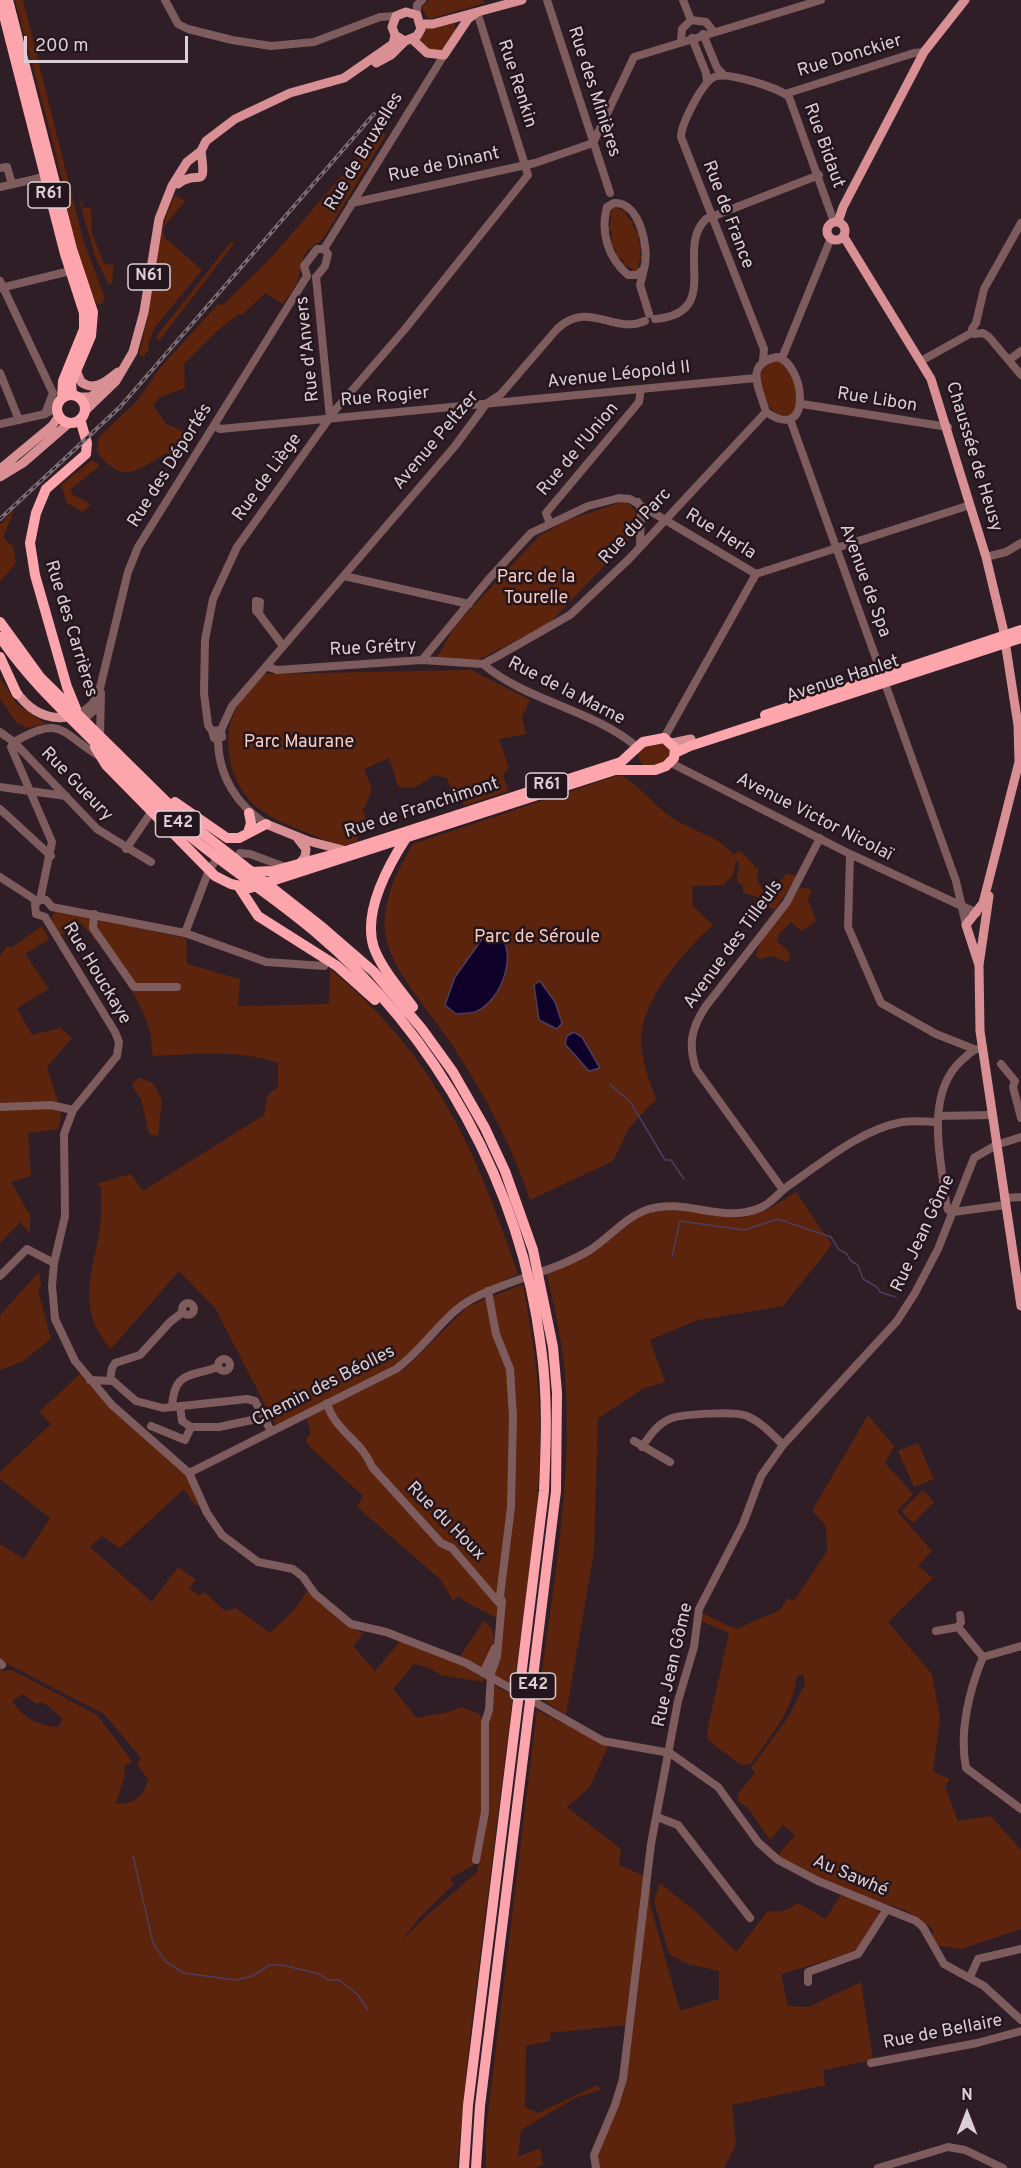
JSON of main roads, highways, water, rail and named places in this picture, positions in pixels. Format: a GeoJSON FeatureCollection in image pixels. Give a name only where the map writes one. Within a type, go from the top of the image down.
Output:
{"type":"FeatureCollection","features":[{"type":"Feature","properties":{"kind":"highway","name":"R61"},"geometry":{"type":"LineString","coordinates":[[0,0],[49,176],[93,317],[91,336],[63,398]]}},
{"type":"Feature","properties":{"kind":"highway","name":"R61"},"geometry":{"type":"LineString","coordinates":[[8,0],[70,272],[82,306],[85,324],[63,398]]}},
{"type":"Feature","properties":{"kind":"highway","name":"R61"},"geometry":{"type":"LineString","coordinates":[[63,398],[84,403],[78,418]]}},
{"type":"Feature","properties":{"kind":"highway"},"geometry":{"type":"LineString","coordinates":[[63,398],[78,418]]}},
{"type":"Feature","properties":{"kind":"highway","name":"Rue des Carrières"},"geometry":{"type":"LineString","coordinates":[[78,418],[87,442],[86,454],[46,489],[36,513],[30,543],[35,575],[72,700],[79,715]]}},
{"type":"Feature","properties":{"kind":"highway","name":"E42"},"geometry":{"type":"LineString","coordinates":[[0,622],[55,697],[193,838],[374,972],[441,1055],[485,1128],[519,1206],[545,1298],[553,1347],[557,1393],[556,1491],[480,2106],[476,2168]]}},
{"type":"Feature","properties":{"kind":"highway","name":"R61"},"geometry":{"type":"LineString","coordinates":[[1005,641],[1021,630]]}},
{"type":"Feature","properties":{"kind":"highway","name":"E42"},"geometry":{"type":"LineString","coordinates":[[0,637],[21,668],[206,837],[319,930],[378,993],[415,1038],[447,1084],[469,1122],[498,1182],[527,1271],[539,1332],[546,1394],[544,1491],[468,2105],[464,2168]]}},
{"type":"Feature","properties":{"kind":"highway","name":"Avenue Hanlet"},"geometry":{"type":"LineString","coordinates":[[691,739],[1005,641],[1021,638]]}},
{"type":"Feature","properties":{"kind":"highway"},"geometry":{"type":"LineString","coordinates":[[0,657],[17,694]]}},
{"type":"Feature","properties":{"kind":"highway","name":"Avenue Hanlet"},"geometry":{"type":"LineString","coordinates":[[671,749],[690,746],[884,680]]}},
{"type":"Feature","properties":{"kind":"highway","name":"R61"},"geometry":{"type":"LineString","coordinates":[[79,715],[100,751],[155,808],[209,870],[222,880],[245,887],[310,868],[323,860]]}},
{"type":"Feature","properties":{"kind":"highway","name":"R61"},"geometry":{"type":"LineString","coordinates":[[636,748],[648,740],[671,749],[655,770],[641,769]]}},
{"type":"Feature","properties":{"kind":"highway"},"geometry":{"type":"LineString","coordinates":[[636,748],[636,760],[641,769]]}},
{"type":"Feature","properties":{"kind":"highway","name":"Rue de Franchimont"},"geometry":{"type":"LineString","coordinates":[[323,860],[621,762],[636,748]]}},
{"type":"Feature","properties":{"kind":"highway"},"geometry":{"type":"LineString","coordinates":[[122,758],[218,835],[235,839],[267,824]]}},
{"type":"Feature","properties":{"kind":"highway","name":"Rue de Franchimont"},"geometry":{"type":"LineString","coordinates":[[323,860],[346,851],[406,838],[609,772],[641,769]]}},
{"type":"Feature","properties":{"kind":"highway","name":"R61"},"geometry":{"type":"LineString","coordinates":[[155,808],[220,855],[251,872],[272,866],[286,867],[323,860]]}},
{"type":"Feature","properties":{"kind":"highway"},"geometry":{"type":"LineString","coordinates":[[248,832],[251,823],[249,813]]}},
{"type":"Feature","properties":{"kind":"highway"},"geometry":{"type":"LineString","coordinates":[[406,838],[389,869],[371,922],[375,948],[384,967],[455,1067],[485,1117],[513,1177],[519,1206]]}},
{"type":"Feature","properties":{"kind":"highway"},"geometry":{"type":"LineString","coordinates":[[383,842],[391,852],[389,869]]}},
{"type":"Feature","properties":{"kind":"highway"},"geometry":{"type":"LineString","coordinates":[[272,866],[264,878],[254,880],[245,887],[250,907],[258,916],[314,950],[358,983],[406,1037],[439,1083],[469,1135],[527,1271]]}},
{"type":"Feature","properties":{"kind":"main road"},"geometry":{"type":"LineString","coordinates":[[419,20],[431,25],[522,0]]}},
{"type":"Feature","properties":{"kind":"main road"},"geometry":{"type":"LineString","coordinates":[[836,222],[845,228],[844,237],[837,240],[831,238],[827,230],[836,222],[924,52],[965,0]]}},
{"type":"Feature","properties":{"kind":"main road","name":"N61"},"geometry":{"type":"LineString","coordinates":[[0,477],[22,463],[78,418],[109,390],[126,364],[141,325],[159,219],[171,190],[185,167],[201,151],[206,141],[253,109],[296,91],[338,80],[359,68],[390,47],[396,16],[406,12],[419,20],[420,33],[386,58],[359,68]]}},
{"type":"Feature","properties":{"kind":"main road"},"geometry":{"type":"LineString","coordinates":[[393,31],[427,53],[444,55],[469,17],[477,12]]}},
{"type":"Feature","properties":{"kind":"main road"},"geometry":{"type":"LineString","coordinates":[[450,18],[459,24],[454,39]]}},
{"type":"Feature","properties":{"kind":"main road"},"geometry":{"type":"LineString","coordinates":[[171,190],[184,180],[203,175],[205,169],[201,151]]}},
{"type":"Feature","properties":{"kind":"main road"},"geometry":{"type":"LineString","coordinates":[[192,160],[203,163]]}},
{"type":"Feature","properties":{"kind":"main road"},"geometry":{"type":"LineString","coordinates":[[185,167],[186,174],[193,179]]}},
{"type":"Feature","properties":{"kind":"main road","name":"Chaussée de Heusy"},"geometry":{"type":"LineString","coordinates":[[844,237],[931,379],[948,427],[986,557],[1005,641],[1018,724],[1020,762],[988,885]]}},
{"type":"Feature","properties":{"kind":"main road","name":"N61"},"geometry":{"type":"LineString","coordinates":[[0,469],[52,426],[63,398],[90,397],[98,393],[126,364]]}},
{"type":"Feature","properties":{"kind":"main road"},"geometry":{"type":"LineString","coordinates":[[76,370],[81,382],[91,387],[102,384],[118,372]]}},
{"type":"Feature","properties":{"kind":"main road"},"geometry":{"type":"LineString","coordinates":[[0,668],[17,694],[29,706],[46,717],[61,719],[79,715]]}},
{"type":"Feature","properties":{"kind":"main road","name":"Avenue Hanlet"},"geometry":{"type":"LineString","coordinates":[[671,749],[691,739]]}},
{"type":"Feature","properties":{"kind":"main road"},"geometry":{"type":"LineString","coordinates":[[267,824],[308,841],[346,851]]}},
{"type":"Feature","properties":{"kind":"main road"},"geometry":{"type":"LineString","coordinates":[[294,836],[306,849],[305,856],[300,863]]}},
{"type":"Feature","properties":{"kind":"main road"},"geometry":{"type":"LineString","coordinates":[[308,841],[323,860]]}},
{"type":"Feature","properties":{"kind":"main road"},"geometry":{"type":"LineString","coordinates":[[979,965],[966,925],[967,920],[977,909],[988,885]]}},
{"type":"Feature","properties":{"kind":"main road"},"geometry":{"type":"LineString","coordinates":[[988,885],[979,965],[978,1049],[991,1115],[1021,1306]]}},
{"type":"Feature","properties":{"kind":"main road"},"geometry":{"type":"LineString","coordinates":[[977,909],[984,930]]}},
{"type":"Feature","properties":{"kind":"main road"},"geometry":{"type":"LineString","coordinates":[[966,925],[974,933],[984,930]]}},
{"type":"Feature","properties":{"kind":"waterway"},"geometry":{"type":"LineString","coordinates":[[610,1084],[631,1103],[665,1160],[671,1160],[684,1179]]}},
{"type":"Feature","properties":{"kind":"waterway"},"geometry":{"type":"LineString","coordinates":[[672,1257],[680,1221],[744,1230],[778,1219],[831,1237],[839,1250],[846,1253],[851,1261],[858,1265],[863,1279],[877,1287],[880,1292],[895,1297]]}},
{"type":"Feature","properties":{"kind":"waterway"},"geometry":{"type":"LineString","coordinates":[[133,1856],[153,1943],[166,1962],[184,1973],[235,1980],[252,1976],[270,1965],[282,1965],[319,1974],[328,1980],[339,1980],[357,1994],[368,2010]]}},
{"type":"Feature","properties":{"kind":"railway"},"geometry":{"type":"LineString","coordinates":[[0,519],[120,407],[374,114]]}},
{"type":"Feature","properties":{"kind":"park label","name":"Parc de la Tourelle"},"geometry":{"type":"Point","coordinates":[536,588]}},
{"type":"Feature","properties":{"kind":"park label","name":"Parc Maurane"},"geometry":{"type":"Point","coordinates":[299,743]}},
{"type":"Feature","properties":{"kind":"park label","name":"Parc de Séroule"},"geometry":{"type":"Point","coordinates":[537,938]}}]}
